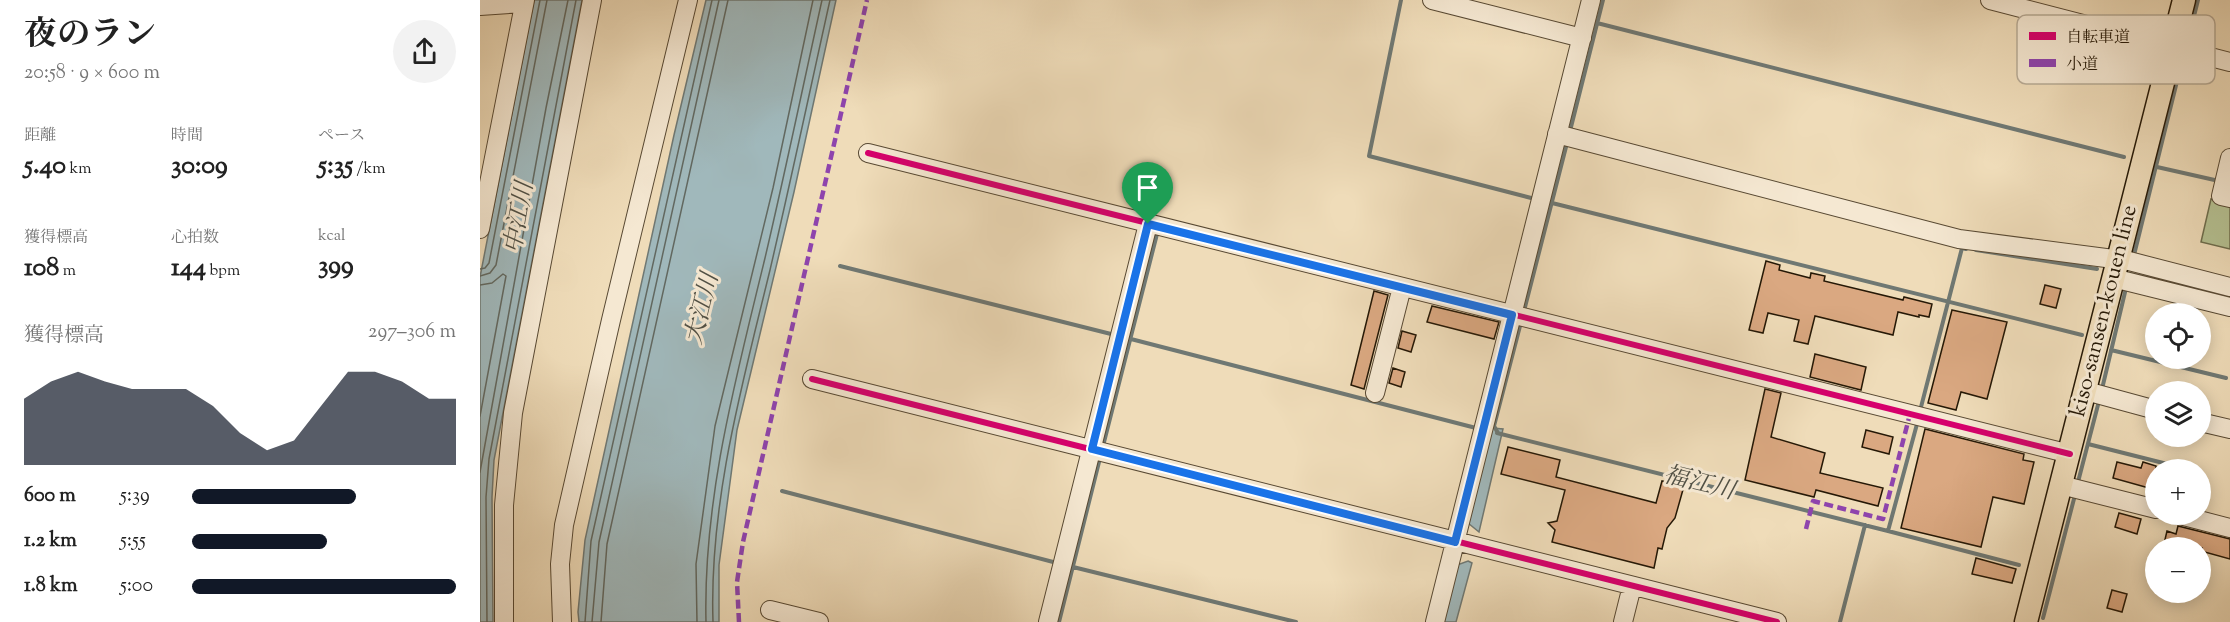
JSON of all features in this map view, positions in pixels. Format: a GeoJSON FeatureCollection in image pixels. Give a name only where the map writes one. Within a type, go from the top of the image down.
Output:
{"type":"FeatureCollection","features":[{"type":"Feature","properties":{"kind":"main road","name":"kiso-sansen-kouen line"},"geometry":{"type":"LineString","coordinates":[[2180,15],[2184,0]]}},
{"type":"Feature","properties":{"kind":"main road","name":"kiso-sansen-kouen line"},"geometry":{"type":"LineString","coordinates":[[2031,621],[2061,485],[2162,84]]}},
{"type":"Feature","properties":{"kind":"street"},"geometry":{"type":"LineString","coordinates":[[504,622],[504,506],[513,413],[592,0]]}},
{"type":"Feature","properties":{"kind":"street"},"geometry":{"type":"LineString","coordinates":[[562,622],[560,564],[564,525],[688,0]]}},
{"type":"Feature","properties":{"kind":"street"},"geometry":{"type":"LineString","coordinates":[[1432,0],[1582,38]]}},
{"type":"Feature","properties":{"kind":"street"},"geometry":{"type":"LineString","coordinates":[[1435,622],[1591,0]]}},
{"type":"Feature","properties":{"kind":"street"},"geometry":{"type":"LineString","coordinates":[[1990,0],[2049,15]]}},
{"type":"Feature","properties":{"kind":"street"},"geometry":{"type":"LineString","coordinates":[[480,6],[524,1],[480,229]]}},
{"type":"Feature","properties":{"kind":"street"},"geometry":{"type":"LineString","coordinates":[[2215,58],[2230,62]]}},
{"type":"Feature","properties":{"kind":"street"},"geometry":{"type":"LineString","coordinates":[[1557,134],[1959,239],[2115,269],[2230,287]]}},
{"type":"Feature","properties":{"kind":"street"},"geometry":{"type":"LineString","coordinates":[[868,153],[2070,454]]}},
{"type":"Feature","properties":{"kind":"street"},"geometry":{"type":"LineString","coordinates":[[2230,158],[2221,196],[2230,198]]}},
{"type":"Feature","properties":{"kind":"street"},"geometry":{"type":"LineString","coordinates":[[1048,622],[1148,224]]}},
{"type":"Feature","properties":{"kind":"street"},"geometry":{"type":"LineString","coordinates":[[2115,269],[2230,307]]}},
{"type":"Feature","properties":{"kind":"street"},"geometry":{"type":"LineString","coordinates":[[1375,393],[1402,287]]}},
{"type":"Feature","properties":{"kind":"street"},"geometry":{"type":"LineString","coordinates":[[812,379],[1774,622]]}},
{"type":"Feature","properties":{"kind":"street"},"geometry":{"type":"LineString","coordinates":[[2086,392],[2145,407]]}},
{"type":"Feature","properties":{"kind":"street"},"geometry":{"type":"LineString","coordinates":[[2211,425],[2230,429]]}},
{"type":"Feature","properties":{"kind":"street"},"geometry":{"type":"LineString","coordinates":[[2061,485],[2145,506]]}},
{"type":"Feature","properties":{"kind":"street"},"geometry":{"type":"LineString","coordinates":[[2211,523],[2230,528]]}},
{"type":"Feature","properties":{"kind":"street"},"geometry":{"type":"LineString","coordinates":[[1623,622],[1632,586]]}},
{"type":"Feature","properties":{"kind":"street"},"geometry":{"type":"LineString","coordinates":[[770,609],[819,622]]}},
{"type":"Feature","properties":{"kind":"green space"},"geometry":{"type":"Polygon","coordinates":[[[2211,199],[2230,204],[2230,249],[2201,242],[2211,199]]]}},
{"type":"Feature","properties":{"kind":"water","name":"中江川"},"geometry":{"type":"Polygon","coordinates":[[[534,0],[582,0],[494,460],[493,622],[480,622],[480,277],[534,0]]]}},
{"type":"Feature","properties":{"kind":"water","name":"大江川"},"geometry":{"type":"Polygon","coordinates":[[[706,0],[836,0],[794,192],[737,430],[719,565],[719,622],[579,622],[585,540],[706,0]]]}},
{"type":"Feature","properties":{"kind":"water"},"geometry":{"type":"Polygon","coordinates":[[[1492,428],[1503,429],[1479,532],[1468,523],[1492,428]]]}},
{"type":"Feature","properties":{"kind":"water"},"geometry":{"type":"Polygon","coordinates":[[[1468,561],[1472,563],[1456,622],[1442,622],[1457,565],[1468,561]]]}},
{"type":"Feature","properties":{"kind":"building"},"geometry":{"type":"Polygon","coordinates":[[[1766,261],[1780,265],[1779,270],[1810,278],[1811,273],[1825,276],[1824,281],[1903,300],[1904,297],[1932,304],[1929,317],[1898,312],[1893,335],[1815,316],[1808,344],[1794,341],[1799,320],[1768,313],[1763,333],[1749,330],[1766,261]]]}},
{"type":"Feature","properties":{"kind":"building"},"geometry":{"type":"Polygon","coordinates":[[[2045,285],[2061,289],[2056,308],[2040,304],[2045,285]]]}},
{"type":"Feature","properties":{"kind":"building"},"geometry":{"type":"Polygon","coordinates":[[[1374,291],[1388,295],[1364,389],[1351,385],[1374,291]]]}},
{"type":"Feature","properties":{"kind":"building"},"geometry":{"type":"Polygon","coordinates":[[[1432,306],[1499,322],[1494,339],[1427,322],[1432,306]]]}},
{"type":"Feature","properties":{"kind":"building"},"geometry":{"type":"Polygon","coordinates":[[[1952,310],[2007,322],[1987,399],[1961,392],[1956,410],[1928,403],[1952,310]]]}},
{"type":"Feature","properties":{"kind":"building"},"geometry":{"type":"Polygon","coordinates":[[[1402,331],[1416,335],[1411,352],[1398,348],[1402,331]]]}},
{"type":"Feature","properties":{"kind":"building"},"geometry":{"type":"Polygon","coordinates":[[[1815,354],[1866,367],[1861,390],[1810,377],[1815,354]]]}},
{"type":"Feature","properties":{"kind":"building"},"geometry":{"type":"Polygon","coordinates":[[[1393,368],[1405,372],[1401,387],[1389,383],[1393,368]]]}},
{"type":"Feature","properties":{"kind":"building"},"geometry":{"type":"Polygon","coordinates":[[[1765,389],[1781,393],[1771,437],[1825,453],[1820,473],[1883,488],[1878,506],[1816,490],[1814,497],[1745,480],[1765,389]]]}},
{"type":"Feature","properties":{"kind":"building"},"geometry":{"type":"Polygon","coordinates":[[[1925,429],[2024,454],[2023,460],[2034,462],[2024,504],[1993,497],[1981,547],[1901,528],[1925,429]]]}},
{"type":"Feature","properties":{"kind":"building"},"geometry":{"type":"Polygon","coordinates":[[[1866,430],[1893,437],[1889,454],[1862,447],[1866,430]]]}},
{"type":"Feature","properties":{"kind":"building"},"geometry":{"type":"Polygon","coordinates":[[[1508,447],[1560,460],[1556,477],[1656,503],[1662,481],[1684,486],[1675,518],[1667,528],[1662,549],[1658,548],[1654,568],[1552,542],[1555,530],[1548,523],[1557,521],[1565,490],[1501,474],[1508,447]]]}},
{"type":"Feature","properties":{"kind":"building"},"geometry":{"type":"Polygon","coordinates":[[[2117,462],[2141,468],[2143,462],[2145,463],[2145,487],[2113,478],[2117,462]]]}},
{"type":"Feature","properties":{"kind":"building"},"geometry":{"type":"Polygon","coordinates":[[[2119,513],[2141,519],[2137,534],[2115,527],[2119,513]]]}},
{"type":"Feature","properties":{"kind":"building"},"geometry":{"type":"Polygon","coordinates":[[[2178,526],[2230,539],[2230,559],[2211,554],[2211,537],[2166,537],[2167,531],[2176,534],[2178,526]]]}},
{"type":"Feature","properties":{"kind":"building"},"geometry":{"type":"Polygon","coordinates":[[[1976,558],[2016,569],[2012,583],[1972,574],[1976,558]]]}},
{"type":"Feature","properties":{"kind":"building"},"geometry":{"type":"Polygon","coordinates":[[[2112,590],[2127,594],[2122,612],[2107,608],[2112,590]]]}},
{"type":"Feature","properties":{"kind":"waterway"},"geometry":{"type":"LineString","coordinates":[[1401,0],[1369,156],[1535,199]]}},
{"type":"Feature","properties":{"kind":"waterway"},"geometry":{"type":"LineString","coordinates":[[1570,131],[1603,0]]}},
{"type":"Feature","properties":{"kind":"waterway"},"geometry":{"type":"LineString","coordinates":[[2194,15],[2198,0]]}},
{"type":"Feature","properties":{"kind":"waterway"},"geometry":{"type":"LineString","coordinates":[[1597,23],[2124,157]]}},
{"type":"Feature","properties":{"kind":"waterway"},"geometry":{"type":"LineString","coordinates":[[2134,255],[2176,84]]}},
{"type":"Feature","properties":{"kind":"waterway"},"geometry":{"type":"LineString","coordinates":[[1524,311],[1567,143]]}},
{"type":"Feature","properties":{"kind":"waterway"},"geometry":{"type":"LineString","coordinates":[[2157,167],[2219,181]]}},
{"type":"Feature","properties":{"kind":"waterway"},"geometry":{"type":"LineString","coordinates":[[1548,202],[2082,335]]}},
{"type":"Feature","properties":{"kind":"waterway"},"geometry":{"type":"LineString","coordinates":[[1103,446],[1157,234]]}},
{"type":"Feature","properties":{"kind":"waterway","name":"福江川"},"geometry":{"type":"LineString","coordinates":[[1920,411],[1962,248],[1966,249]]}},
{"type":"Feature","properties":{"kind":"waterway","name":"福江川"},"geometry":{"type":"LineString","coordinates":[[1976,250],[2097,269]]}},
{"type":"Feature","properties":{"kind":"waterway"},"geometry":{"type":"LineString","coordinates":[[840,266],[1115,335]]}},
{"type":"Feature","properties":{"kind":"waterway","name":"福江川"},"geometry":{"type":"LineString","coordinates":[[2129,274],[2197,290]]}},
{"type":"Feature","properties":{"kind":"waterway"},"geometry":{"type":"LineString","coordinates":[[2102,389],[2126,288]]}},
{"type":"Feature","properties":{"kind":"waterway"},"geometry":{"type":"LineString","coordinates":[[1498,433],[1494,426],[1520,326]]}},
{"type":"Feature","properties":{"kind":"waterway"},"geometry":{"type":"LineString","coordinates":[[1127,338],[1476,428]]}},
{"type":"Feature","properties":{"kind":"waterway"},"geometry":{"type":"LineString","coordinates":[[2111,350],[2226,378]]}},
{"type":"Feature","properties":{"kind":"waterway"},"geometry":{"type":"LineString","coordinates":[[2078,482],[2099,401]]}},
{"type":"Feature","properties":{"kind":"waterway","name":"福江川"},"geometry":{"type":"LineString","coordinates":[[1497,433],[1888,531],[1917,424]]}},
{"type":"Feature","properties":{"kind":"waterway"},"geometry":{"type":"LineString","coordinates":[[2088,444],[2147,459]]}},
{"type":"Feature","properties":{"kind":"waterway"},"geometry":{"type":"LineString","coordinates":[[1059,622],[1100,458]]}},
{"type":"Feature","properties":{"kind":"waterway"},"geometry":{"type":"LineString","coordinates":[[782,491],[1057,563]]}},
{"type":"Feature","properties":{"kind":"waterway"},"geometry":{"type":"LineString","coordinates":[[2043,618],[2075,495]]}},
{"type":"Feature","properties":{"kind":"waterway"},"geometry":{"type":"LineString","coordinates":[[1840,622],[1865,525]]}},
{"type":"Feature","properties":{"kind":"waterway"},"geometry":{"type":"LineString","coordinates":[[1888,531],[2019,565]]}},
{"type":"Feature","properties":{"kind":"waterway"},"geometry":{"type":"LineString","coordinates":[[1069,566],[1296,622]]}},
{"type":"Feature","properties":{"kind":"marked path"},"geometry":{"type":"LineString","coordinates":[[739,622],[737,582],[743,542],[867,0]]}},
{"type":"Feature","properties":{"kind":"marked path"},"geometry":{"type":"LineString","coordinates":[[1806,529],[1813,501],[1883,519],[1910,414]]}},
{"type":"Feature","properties":{"kind":"cycle path"},"geometry":{"type":"LineString","coordinates":[[868,153],[2070,454]]}},
{"type":"Feature","properties":{"kind":"cycle path"},"geometry":{"type":"LineString","coordinates":[[812,379],[1777,622]]}},
{"type":"Feature","properties":{"kind":"route"},"geometry":{"type":"LineString","coordinates":[[1148,224],[1512,315],[1455,542],[1092,449],[1148,224]]}}]}
